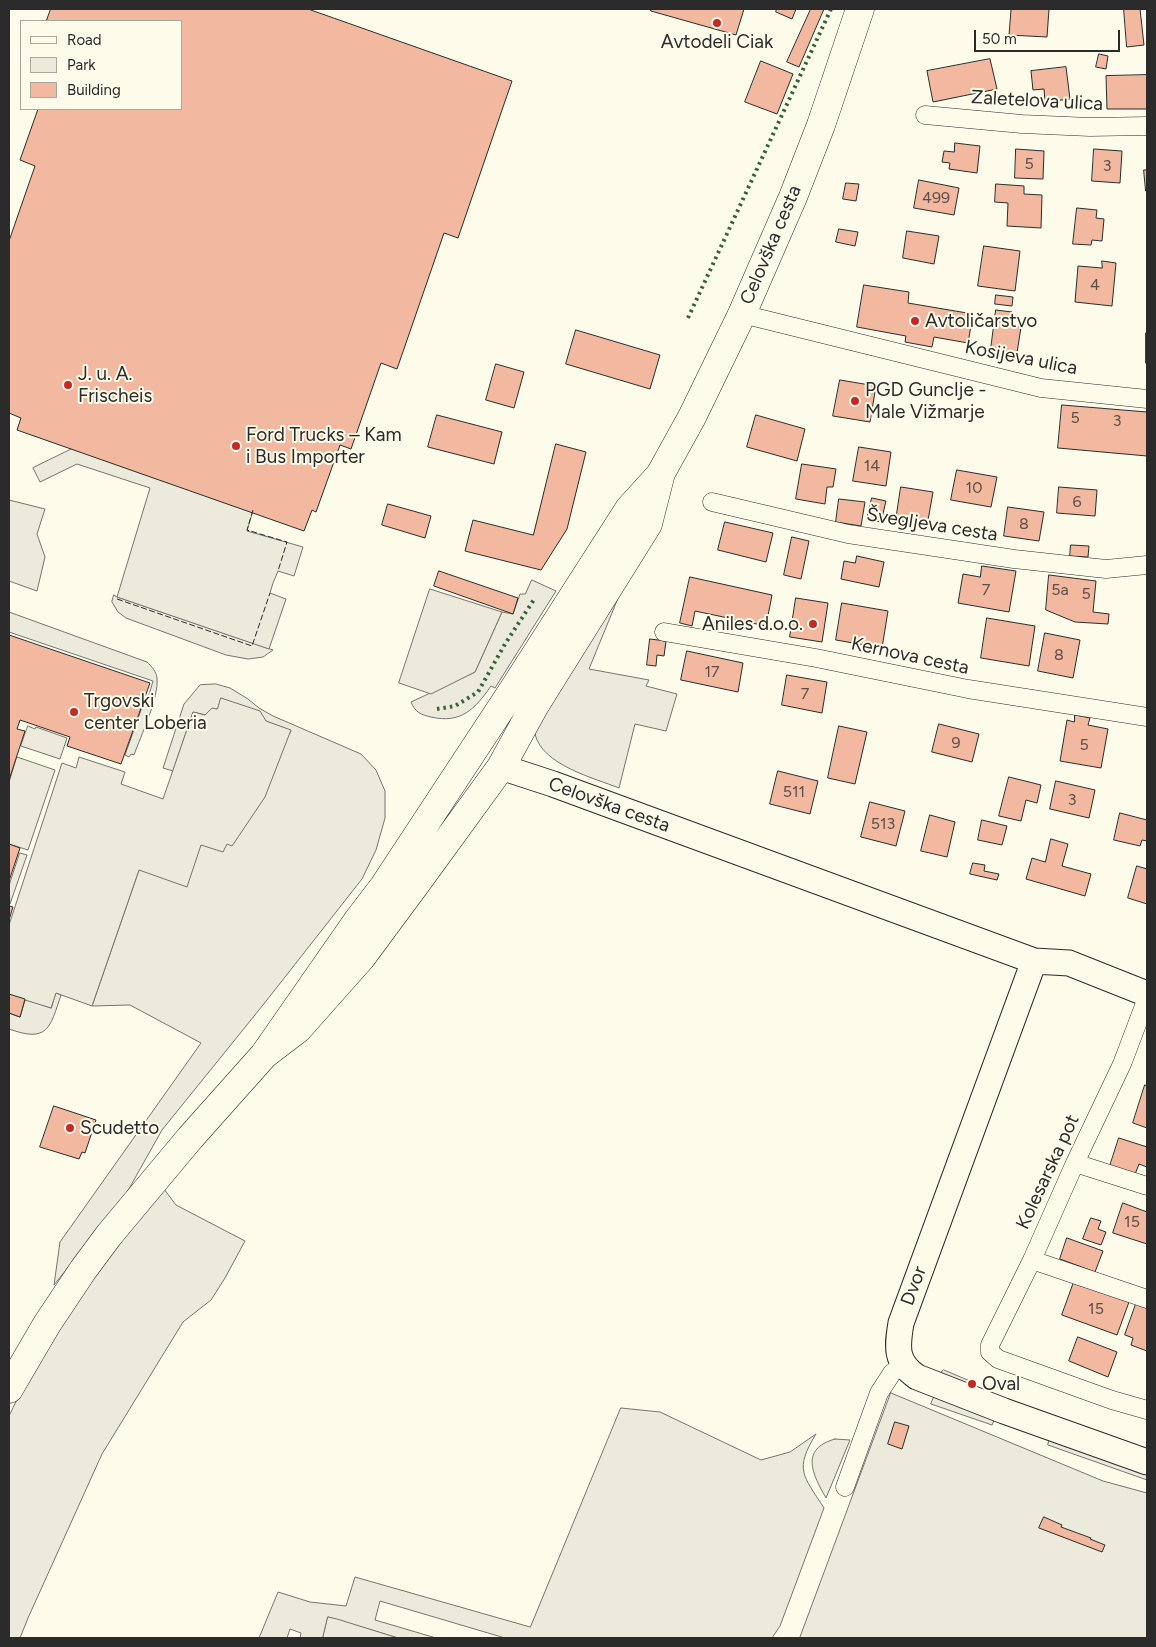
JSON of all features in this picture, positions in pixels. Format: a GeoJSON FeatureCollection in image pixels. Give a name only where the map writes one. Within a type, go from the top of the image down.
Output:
{"type":"FeatureCollection","features":[{"type":"Feature","properties":{"kind":"main road","name":"Celovška cesta"},"geometry":{"type":"LineString","coordinates":[[264,1055],[352,928],[384,886],[629,509],[661,473],[692,417],[772,247],[814,143],[860,9]]}},
{"type":"Feature","properties":{"kind":"main road","name":"Celovška cesta"},"geometry":{"type":"LineString","coordinates":[[501,767],[535,705],[648,524],[661,473]]}},
{"type":"Feature","properties":{"kind":"main road"},"geometry":{"type":"LineString","coordinates":[[9,1389],[47,1324],[109,1235],[190,1138],[264,1055],[298,1029],[361,958],[501,767],[470,756]]}},
{"type":"Feature","properties":{"kind":"street","name":"Zaletelova ulica"},"geometry":{"type":"LineString","coordinates":[[925,114],[1022,124],[1090,127],[1147,126]]}},
{"type":"Feature","properties":{"kind":"street","name":"Kosijeva ulica"},"geometry":{"type":"LineString","coordinates":[[742,314],[1041,388],[1147,399]]}},
{"type":"Feature","properties":{"kind":"street","name":"Švegljeva cesta"},"geometry":{"type":"LineString","coordinates":[[712,502],[848,534],[1014,559],[1106,569],[1147,565]]}},
{"type":"Feature","properties":{"kind":"street","name":"Kernova cesta"},"geometry":{"type":"LineString","coordinates":[[664,632],[816,658],[968,690],[1147,717]]}},
{"type":"Feature","properties":{"kind":"street","name":"Celovška cesta"},"geometry":{"type":"LineString","coordinates":[[501,767],[553,784],[1034,961],[1069,963],[1147,994]]}},
{"type":"Feature","properties":{"kind":"street","name":"Dvor"},"geometry":{"type":"LineString","coordinates":[[904,1364],[899,1355],[898,1344],[901,1323],[1034,961]]}},
{"type":"Feature","properties":{"kind":"street","name":"Kolesarska pot"},"geometry":{"type":"LineString","coordinates":[[1147,998],[1122,1064],[1032,1260],[990,1345],[990,1352],[998,1360],[1112,1400],[1147,1410]]}},
{"type":"Feature","properties":{"kind":"street"},"geometry":{"type":"LineString","coordinates":[[1075,1163],[1147,1186]]}},
{"type":"Feature","properties":{"kind":"street"},"geometry":{"type":"LineString","coordinates":[[1032,1260],[1147,1299]]}},
{"type":"Feature","properties":{"kind":"street"},"geometry":{"type":"LineString","coordinates":[[845,1487],[879,1392],[892,1373],[904,1364],[909,1371],[922,1379],[1004,1411],[1147,1462]]}},
{"type":"Feature","properties":{"kind":"green space"},"geometry":{"type":"Polygon","coordinates":[[[632,564],[589,669],[649,680],[646,686],[677,694],[666,731],[635,724],[619,788],[583,775],[558,762],[540,745],[535,731],[536,723],[632,564]]]}},
{"type":"Feature","properties":{"kind":"green space"},"geometry":{"type":"Polygon","coordinates":[[[532,580],[556,591],[495,688],[491,686],[473,708],[459,716],[442,719],[416,711],[411,702],[475,672],[502,612],[513,614],[520,594],[525,594],[532,580]]]}},
{"type":"Feature","properties":{"kind":"green space"},"geometry":{"type":"Polygon","coordinates":[[[114,595],[273,650],[263,657],[248,659],[226,655],[126,618],[118,612],[112,602],[114,595]]]}},
{"type":"Feature","properties":{"kind":"green space"},"geometry":{"type":"Polygon","coordinates":[[[9,612],[147,662],[152,667],[157,678],[155,696],[134,755],[131,754],[129,757],[125,755],[142,707],[145,708],[153,681],[9,632],[9,612]]]}},
{"type":"Feature","properties":{"kind":"green space"},"geometry":{"type":"Polygon","coordinates":[[[216,684],[230,688],[273,716],[361,754],[376,770],[385,791],[385,818],[376,850],[362,879],[162,1130],[126,1194],[54,1285],[60,1242],[201,1043],[130,1005],[92,1006],[139,870],[201,845],[227,844],[291,731],[266,721],[217,709],[206,715],[193,712],[173,771],[163,768],[184,704],[200,685],[216,684]]]}},
{"type":"Feature","properties":{"kind":"green space"},"geometry":{"type":"Polygon","coordinates":[[[28,726],[67,738],[60,759],[21,746],[28,726]]]}},
{"type":"Feature","properties":{"kind":"green space"},"geometry":{"type":"Polygon","coordinates":[[[17,757],[55,770],[28,850],[9,844],[9,783],[17,757]]]}},
{"type":"Feature","properties":{"kind":"green space"},"geometry":{"type":"Polygon","coordinates":[[[20,853],[27,855],[10,904],[9,886],[20,853]]]}},
{"type":"Feature","properties":{"kind":"green space"},"geometry":{"type":"Polygon","coordinates":[[[56,993],[61,995],[54,1016],[46,1030],[32,1034],[9,1029],[9,1013],[20,1017],[25,999],[51,1008],[56,993]]]}},
{"type":"Feature","properties":{"kind":"green space"},"geometry":{"type":"Polygon","coordinates":[[[164,1189],[176,1205],[245,1241],[211,1300],[183,1322],[102,1454],[20,1638],[9,1638],[9,1416],[42,1354],[80,1295],[114,1248],[164,1189]]]}},
{"type":"Feature","properties":{"kind":"green space"},"geometry":{"type":"Polygon","coordinates":[[[944,1370],[970,1381],[968,1385],[938,1375],[944,1370]]]}},
{"type":"Feature","properties":{"kind":"green space"},"geometry":{"type":"Polygon","coordinates":[[[891,1393],[1103,1481],[1147,1493],[1147,1638],[800,1638],[891,1393]]]}},
{"type":"Feature","properties":{"kind":"green space"},"geometry":{"type":"Polygon","coordinates":[[[934,1397],[995,1418],[992,1425],[931,1404],[934,1397]]]}},
{"type":"Feature","properties":{"kind":"green space"},"geometry":{"type":"Polygon","coordinates":[[[621,1408],[660,1412],[761,1460],[790,1452],[816,1434],[809,1446],[803,1465],[806,1480],[824,1508],[780,1626],[772,1638],[505,1638],[380,1601],[375,1620],[436,1638],[398,1638],[328,1617],[323,1638],[300,1638],[301,1633],[290,1629],[287,1638],[259,1638],[278,1592],[310,1602],[346,1606],[355,1577],[530,1627],[621,1408]]]}},
{"type":"Feature","properties":{"kind":"green space"},"geometry":{"type":"Polygon","coordinates":[[[1050,1438],[1147,1472],[1147,1480],[1048,1445],[1050,1438]]]}},
{"type":"Feature","properties":{"kind":"green space"},"geometry":{"type":"Polygon","coordinates":[[[835,1439],[850,1440],[826,1498],[814,1472],[813,1456],[824,1443],[835,1439]]]}},
{"type":"Feature","properties":{"kind":"shaded area"},"geometry":{"type":"Polygon","coordinates":[[[78,446],[254,507],[247,531],[303,547],[294,576],[278,571],[273,583],[270,593],[286,599],[269,649],[117,597],[150,488],[77,464],[40,482],[33,468],[78,446]]]}},
{"type":"Feature","properties":{"kind":"shaded area"},"geometry":{"type":"Polygon","coordinates":[[[9,500],[45,509],[37,534],[45,557],[37,591],[9,581],[9,500]]]}},
{"type":"Feature","properties":{"kind":"shaded area"},"geometry":{"type":"Polygon","coordinates":[[[430,589],[502,612],[475,672],[431,694],[399,683],[430,589]]]}},
{"type":"Feature","properties":{"kind":"shaded area"},"geometry":{"type":"Polygon","coordinates":[[[221,698],[260,711],[266,721],[291,730],[265,797],[232,846],[227,844],[223,852],[201,845],[187,887],[139,870],[92,1006],[56,993],[51,1008],[25,1000],[20,1017],[9,1013],[9,925],[62,763],[76,768],[79,757],[125,772],[121,784],[163,799],[193,712],[205,715],[212,708],[217,709],[221,698]]]}},
{"type":"Feature","properties":{"kind":"shaded area"},"geometry":{"type":"Polygon","coordinates":[[[328,1617],[337,1619],[398,1638],[323,1638],[328,1617]]]}},
{"type":"Feature","properties":{"kind":"building"},"geometry":{"type":"Polygon","coordinates":[[[51,9],[308,9],[512,81],[458,238],[444,233],[397,369],[381,363],[351,449],[340,445],[316,512],[312,510],[304,531],[17,430],[21,418],[9,413],[9,241],[35,166],[20,160],[38,110],[182,110],[182,20],[47,20],[51,9]]]}},
{"type":"Feature","properties":{"kind":"building","name":"Avtodeli Ciak"},"geometry":{"type":"Polygon","coordinates":[[[651,9],[744,9],[736,35],[651,11],[651,9]]]}},
{"type":"Feature","properties":{"kind":"building"},"geometry":{"type":"Polygon","coordinates":[[[777,9],[796,9],[792,19],[776,12],[777,9]]]}},
{"type":"Feature","properties":{"kind":"building"},"geometry":{"type":"Polygon","coordinates":[[[811,9],[824,9],[799,67],[787,62],[811,9]]]}},
{"type":"Feature","properties":{"kind":"building"},"geometry":{"type":"Polygon","coordinates":[[[1049,9],[1047,37],[1009,35],[1011,10],[1049,9]]]}},
{"type":"Feature","properties":{"kind":"building"},"geometry":{"type":"Polygon","coordinates":[[[1124,9],[1140,9],[1144,45],[1127,47],[1124,9]]]}},
{"type":"Feature","properties":{"kind":"building"},"geometry":{"type":"Polygon","coordinates":[[[1099,54],[1108,56],[1106,69],[1096,67],[1099,54]]]}},
{"type":"Feature","properties":{"kind":"building"},"geometry":{"type":"Polygon","coordinates":[[[990,59],[997,89],[933,102],[927,71],[990,59]]]}},
{"type":"Feature","properties":{"kind":"building"},"geometry":{"type":"Polygon","coordinates":[[[761,61],[793,74],[777,114],[745,102],[761,61]]]}},
{"type":"Feature","properties":{"kind":"building"},"geometry":{"type":"Polygon","coordinates":[[[1066,67],[1070,99],[1045,102],[1044,89],[1033,90],[1031,71],[1066,67]]]}},
{"type":"Feature","properties":{"kind":"building"},"geometry":{"type":"Polygon","coordinates":[[[1147,75],[1147,109],[1107,109],[1106,76],[1147,75]]]}},
{"type":"Feature","properties":{"kind":"building"},"geometry":{"type":"Polygon","coordinates":[[[955,143],[980,146],[977,173],[949,169],[950,163],[942,162],[944,151],[954,152],[955,143]]]}},
{"type":"Feature","properties":{"kind":"building"},"geometry":{"type":"Polygon","coordinates":[[[1016,149],[1044,151],[1043,179],[1015,178],[1016,149]]]}},
{"type":"Feature","properties":{"kind":"building"},"geometry":{"type":"Polygon","coordinates":[[[1094,149],[1122,151],[1120,183],[1092,181],[1094,149]]]}},
{"type":"Feature","properties":{"kind":"building"},"geometry":{"type":"Polygon","coordinates":[[[1144,170],[1147,170],[1147,191],[1146,191],[1144,170]]]}},
{"type":"Feature","properties":{"kind":"building"},"geometry":{"type":"Polygon","coordinates":[[[919,180],[959,188],[954,215],[914,208],[919,180]]]}},
{"type":"Feature","properties":{"kind":"building"},"geometry":{"type":"Polygon","coordinates":[[[846,183],[859,184],[856,201],[843,199],[846,183]]]}},
{"type":"Feature","properties":{"kind":"building"},"geometry":{"type":"Polygon","coordinates":[[[996,184],[1024,186],[1024,194],[1042,195],[1041,228],[1007,226],[1008,203],[995,202],[996,184]]]}},
{"type":"Feature","properties":{"kind":"building"},"geometry":{"type":"Polygon","coordinates":[[[1077,208],[1097,210],[1096,218],[1104,219],[1102,241],[1092,240],[1091,245],[1073,244],[1077,208]]]}},
{"type":"Feature","properties":{"kind":"building"},"geometry":{"type":"Polygon","coordinates":[[[839,229],[858,232],[855,246],[836,242],[839,229]]]}},
{"type":"Feature","properties":{"kind":"building"},"geometry":{"type":"Polygon","coordinates":[[[907,231],[939,236],[934,264],[903,258],[907,231]]]}},
{"type":"Feature","properties":{"kind":"building"},"geometry":{"type":"Polygon","coordinates":[[[984,246],[1020,251],[1015,291],[978,286],[984,246]]]}},
{"type":"Feature","properties":{"kind":"building"},"geometry":{"type":"Polygon","coordinates":[[[1102,261],[1116,263],[1112,306],[1075,302],[1078,266],[1102,268],[1102,261]]]}},
{"type":"Feature","properties":{"kind":"building","name":"Avtoličarstvo"},"geometry":{"type":"Polygon","coordinates":[[[864,285],[909,292],[908,303],[973,314],[968,343],[934,337],[932,347],[905,342],[906,336],[857,327],[864,285]]]}},
{"type":"Feature","properties":{"kind":"building"},"geometry":{"type":"Polygon","coordinates":[[[996,295],[1013,297],[1012,306],[995,304],[996,295]]]}},
{"type":"Feature","properties":{"kind":"building"},"geometry":{"type":"Polygon","coordinates":[[[996,310],[1012,312],[1010,326],[1021,327],[1017,353],[991,349],[996,310]]]}},
{"type":"Feature","properties":{"kind":"building"},"geometry":{"type":"Polygon","coordinates":[[[576,330],[660,355],[650,389],[566,364],[576,330]]]}},
{"type":"Feature","properties":{"kind":"building"},"geometry":{"type":"Polygon","coordinates":[[[1147,333],[1147,363],[1146,363],[1147,333]]]}},
{"type":"Feature","properties":{"kind":"building"},"geometry":{"type":"Polygon","coordinates":[[[496,364],[524,372],[514,408],[486,400],[496,364]]]}},
{"type":"Feature","properties":{"kind":"building","name":"PGD Gunclje - Male Vižmarje"},"geometry":{"type":"Polygon","coordinates":[[[840,380],[876,386],[870,422],[833,416],[840,380]]]}},
{"type":"Feature","properties":{"kind":"building"},"geometry":{"type":"Polygon","coordinates":[[[1062,405],[1147,412],[1147,456],[1058,448],[1062,405]]]}},
{"type":"Feature","properties":{"kind":"building"},"geometry":{"type":"Polygon","coordinates":[[[437,415],[502,432],[494,464],[428,447],[437,415]]]}},
{"type":"Feature","properties":{"kind":"building"},"geometry":{"type":"Polygon","coordinates":[[[756,415],[805,429],[797,461],[747,447],[756,415]]]}},
{"type":"Feature","properties":{"kind":"building"},"geometry":{"type":"Polygon","coordinates":[[[556,444],[586,452],[567,529],[541,570],[465,551],[473,520],[533,535],[556,444]]]}},
{"type":"Feature","properties":{"kind":"building"},"geometry":{"type":"Polygon","coordinates":[[[859,447],[891,452],[886,486],[853,481],[859,447]]]}},
{"type":"Feature","properties":{"kind":"building"},"geometry":{"type":"Polygon","coordinates":[[[802,464],[836,469],[833,487],[827,487],[825,504],[796,499],[802,464]]]}},
{"type":"Feature","properties":{"kind":"building"},"geometry":{"type":"Polygon","coordinates":[[[957,470],[997,477],[991,507],[951,500],[957,470]]]}},
{"type":"Feature","properties":{"kind":"building"},"geometry":{"type":"Polygon","coordinates":[[[901,487],[933,492],[927,526],[896,520],[901,487]]]}},
{"type":"Feature","properties":{"kind":"building"},"geometry":{"type":"Polygon","coordinates":[[[1059,487],[1097,490],[1095,516],[1057,513],[1059,487]]]}},
{"type":"Feature","properties":{"kind":"building"},"geometry":{"type":"Polygon","coordinates":[[[872,498],[886,501],[881,522],[867,519],[872,498]]]}},
{"type":"Feature","properties":{"kind":"building"},"geometry":{"type":"Polygon","coordinates":[[[839,499],[865,502],[861,526],[836,522],[839,499]]]}},
{"type":"Feature","properties":{"kind":"building"},"geometry":{"type":"Polygon","coordinates":[[[388,504],[431,516],[425,538],[382,525],[388,504]]]}},
{"type":"Feature","properties":{"kind":"building"},"geometry":{"type":"Polygon","coordinates":[[[1008,507],[1044,512],[1039,541],[1004,536],[1008,507]]]}},
{"type":"Feature","properties":{"kind":"building"},"geometry":{"type":"Polygon","coordinates":[[[725,522],[773,533],[766,562],[718,550],[725,522]]]}},
{"type":"Feature","properties":{"kind":"building"},"geometry":{"type":"Polygon","coordinates":[[[792,537],[809,541],[801,579],[784,575],[792,537]]]}},
{"type":"Feature","properties":{"kind":"building"},"geometry":{"type":"Polygon","coordinates":[[[1071,545],[1089,546],[1088,557],[1070,556],[1071,545]]]}},
{"type":"Feature","properties":{"kind":"building"},"geometry":{"type":"Polygon","coordinates":[[[857,556],[884,562],[879,587],[841,579],[844,561],[855,563],[857,556]]]}},
{"type":"Feature","properties":{"kind":"building"},"geometry":{"type":"Polygon","coordinates":[[[982,566],[1016,571],[1009,612],[958,603],[963,574],[980,577],[982,566]]]}},
{"type":"Feature","properties":{"kind":"building"},"geometry":{"type":"Polygon","coordinates":[[[439,571],[518,598],[513,614],[434,586],[439,571]]]}},
{"type":"Feature","properties":{"kind":"building"},"geometry":{"type":"Polygon","coordinates":[[[1049,575],[1096,581],[1093,612],[1109,614],[1108,624],[1075,622],[1046,610],[1049,575]]]}},
{"type":"Feature","properties":{"kind":"building"},"geometry":{"type":"Polygon","coordinates":[[[690,577],[772,595],[766,626],[695,611],[692,626],[680,623],[690,577]]]}},
{"type":"Feature","properties":{"kind":"building"},"geometry":{"type":"Polygon","coordinates":[[[796,598],[828,603],[822,642],[790,637],[796,598]]]}},
{"type":"Feature","properties":{"kind":"building"},"geometry":{"type":"Polygon","coordinates":[[[842,603],[888,611],[882,648],[836,640],[842,603]]]}},
{"type":"Feature","properties":{"kind":"building"},"geometry":{"type":"Polygon","coordinates":[[[987,618],[1035,626],[1029,666],[981,658],[987,618]]]}},
{"type":"Feature","properties":{"kind":"building"},"geometry":{"type":"Polygon","coordinates":[[[1045,633],[1080,640],[1073,678],[1038,671],[1045,633]]]}},
{"type":"Feature","properties":{"kind":"building","name":"Trgovski center Loberia"},"geometry":{"type":"Polygon","coordinates":[[[9,635],[150,683],[121,764],[67,746],[70,737],[20,720],[17,729],[25,731],[9,780],[9,635]]]}},
{"type":"Feature","properties":{"kind":"building"},"geometry":{"type":"Polygon","coordinates":[[[650,639],[666,641],[664,656],[657,655],[656,666],[647,665],[650,639]]]}},
{"type":"Feature","properties":{"kind":"building"},"geometry":{"type":"Polygon","coordinates":[[[687,651],[743,663],[738,692],[681,680],[687,651]]]}},
{"type":"Feature","properties":{"kind":"building"},"geometry":{"type":"Polygon","coordinates":[[[787,675],[827,682],[822,713],[782,705],[787,675]]]}},
{"type":"Feature","properties":{"kind":"building"},"geometry":{"type":"Polygon","coordinates":[[[1075,715],[1090,718],[1088,725],[1108,729],[1101,768],[1060,761],[1067,720],[1074,722],[1075,715]]]}},
{"type":"Feature","properties":{"kind":"building"},"geometry":{"type":"Polygon","coordinates":[[[939,724],[979,734],[972,762],[932,752],[939,724]]]}},
{"type":"Feature","properties":{"kind":"building"},"geometry":{"type":"Polygon","coordinates":[[[839,726],[867,732],[855,784],[828,778],[839,726]]]}},
{"type":"Feature","properties":{"kind":"building"},"geometry":{"type":"Polygon","coordinates":[[[778,771],[818,781],[810,814],[770,804],[778,771]]]}},
{"type":"Feature","properties":{"kind":"building"},"geometry":{"type":"Polygon","coordinates":[[[1009,777],[1041,785],[1037,803],[1026,800],[1021,821],[999,816],[1009,777]]]}},
{"type":"Feature","properties":{"kind":"building"},"geometry":{"type":"Polygon","coordinates":[[[1056,781],[1095,790],[1089,818],[1050,809],[1056,781]]]}},
{"type":"Feature","properties":{"kind":"building"},"geometry":{"type":"Polygon","coordinates":[[[870,802],[905,811],[896,846],[861,837],[870,802]]]}},
{"type":"Feature","properties":{"kind":"building"},"geometry":{"type":"Polygon","coordinates":[[[1120,813],[1147,820],[1147,841],[1142,840],[1140,846],[1114,840],[1120,813]]]}},
{"type":"Feature","properties":{"kind":"building"},"geometry":{"type":"Polygon","coordinates":[[[930,815],[955,822],[947,857],[921,851],[930,815]]]}},
{"type":"Feature","properties":{"kind":"building"},"geometry":{"type":"Polygon","coordinates":[[[982,820],[1007,826],[1002,845],[978,840],[982,820]]]}},
{"type":"Feature","properties":{"kind":"building"},"geometry":{"type":"Polygon","coordinates":[[[1051,839],[1068,844],[1062,866],[1091,874],[1085,896],[1026,879],[1032,858],[1045,862],[1051,839]]]}},
{"type":"Feature","properties":{"kind":"building"},"geometry":{"type":"Polygon","coordinates":[[[9,844],[20,848],[9,881],[9,844]]]}},
{"type":"Feature","properties":{"kind":"building"},"geometry":{"type":"Polygon","coordinates":[[[973,863],[985,865],[984,871],[999,874],[997,880],[970,874],[973,863]]]}},
{"type":"Feature","properties":{"kind":"building"},"geometry":{"type":"Polygon","coordinates":[[[1137,866],[1147,869],[1147,904],[1128,898],[1137,866]]]}},
{"type":"Feature","properties":{"kind":"building"},"geometry":{"type":"Polygon","coordinates":[[[9,906],[13,907],[9,920],[9,906]]]}},
{"type":"Feature","properties":{"kind":"building"},"geometry":{"type":"Polygon","coordinates":[[[9,994],[25,999],[20,1017],[9,1013],[9,994]]]}},
{"type":"Feature","properties":{"kind":"building"},"geometry":{"type":"Polygon","coordinates":[[[1145,1085],[1147,1086],[1147,1128],[1133,1123],[1145,1085]]]}},
{"type":"Feature","properties":{"kind":"building","name":"Scudetto"},"geometry":{"type":"Polygon","coordinates":[[[54,1106],[96,1120],[85,1153],[82,1152],[79,1159],[40,1147],[54,1106]]]}},
{"type":"Feature","properties":{"kind":"building"},"geometry":{"type":"Polygon","coordinates":[[[1119,1138],[1147,1147],[1147,1167],[1139,1164],[1134,1177],[1109,1169],[1119,1138]]]}},
{"type":"Feature","properties":{"kind":"building"},"geometry":{"type":"Polygon","coordinates":[[[1123,1203],[1147,1212],[1147,1244],[1113,1233],[1123,1203]]]}},
{"type":"Feature","properties":{"kind":"building"},"geometry":{"type":"Polygon","coordinates":[[[1091,1218],[1101,1221],[1098,1229],[1106,1232],[1101,1245],[1083,1239],[1091,1218]]]}},
{"type":"Feature","properties":{"kind":"building"},"geometry":{"type":"Polygon","coordinates":[[[1067,1238],[1103,1251],[1095,1272],[1060,1259],[1067,1238]]]}},
{"type":"Feature","properties":{"kind":"building"},"geometry":{"type":"Polygon","coordinates":[[[1074,1282],[1129,1302],[1117,1335],[1062,1315],[1074,1282]]]}},
{"type":"Feature","properties":{"kind":"building"},"geometry":{"type":"Polygon","coordinates":[[[1136,1304],[1147,1308],[1147,1351],[1131,1345],[1133,1338],[1125,1335],[1136,1304]]]}},
{"type":"Feature","properties":{"kind":"building"},"geometry":{"type":"Polygon","coordinates":[[[1078,1337],[1117,1352],[1108,1377],[1069,1361],[1078,1337]]]}},
{"type":"Feature","properties":{"kind":"building"},"geometry":{"type":"Polygon","coordinates":[[[895,1422],[909,1426],[902,1449],[888,1444],[895,1422]]]}},
{"type":"Feature","properties":{"kind":"building"},"geometry":{"type":"Polygon","coordinates":[[[1044,1517],[1062,1525],[1061,1527],[1105,1545],[1102,1552],[1039,1528],[1044,1517]]]}},
{"type":"Feature","properties":{"kind":"hedge"},"geometry":{"type":"LineString","coordinates":[[688,318],[831,9]]}},
{"type":"Feature","properties":{"kind":"hedge"},"geometry":{"type":"LineString","coordinates":[[437,709],[455,706],[478,692],[505,644],[535,598]]}},
{"type":"Feature","properties":{"kind":"fence"},"geometry":{"type":"LineString","coordinates":[[253,510],[247,530],[287,542],[278,571]]}},
{"type":"Feature","properties":{"kind":"fence"},"geometry":{"type":"LineString","coordinates":[[117,599],[252,646],[270,593]]}},
{"type":"Feature","properties":{"kind":"place","name":"Avtodeli Ciak"},"geometry":{"type":"Point","coordinates":[717,23]}},
{"type":"Feature","properties":{"kind":"place","name":"Avtoličarstvo"},"geometry":{"type":"Point","coordinates":[915,321]}},
{"type":"Feature","properties":{"kind":"place","name":"J. u. A. Frischeis"},"geometry":{"type":"Point","coordinates":[68,385]}},
{"type":"Feature","properties":{"kind":"place","name":"PGD Gunclje - Male Vižmarje"},"geometry":{"type":"Point","coordinates":[855,401]}},
{"type":"Feature","properties":{"kind":"place","name":"Ford Trucks – Kam i Bus Importer"},"geometry":{"type":"Point","coordinates":[236,446]}},
{"type":"Feature","properties":{"kind":"place","name":"Aniles d.o.o."},"geometry":{"type":"Point","coordinates":[813,624]}},
{"type":"Feature","properties":{"kind":"place","name":"Trgovski center Loberia"},"geometry":{"type":"Point","coordinates":[74,712]}},
{"type":"Feature","properties":{"kind":"place","name":"Scudetto"},"geometry":{"type":"Point","coordinates":[70,1128]}},
{"type":"Feature","properties":{"kind":"place","name":"Oval"},"geometry":{"type":"Point","coordinates":[972,1384]}}]}
